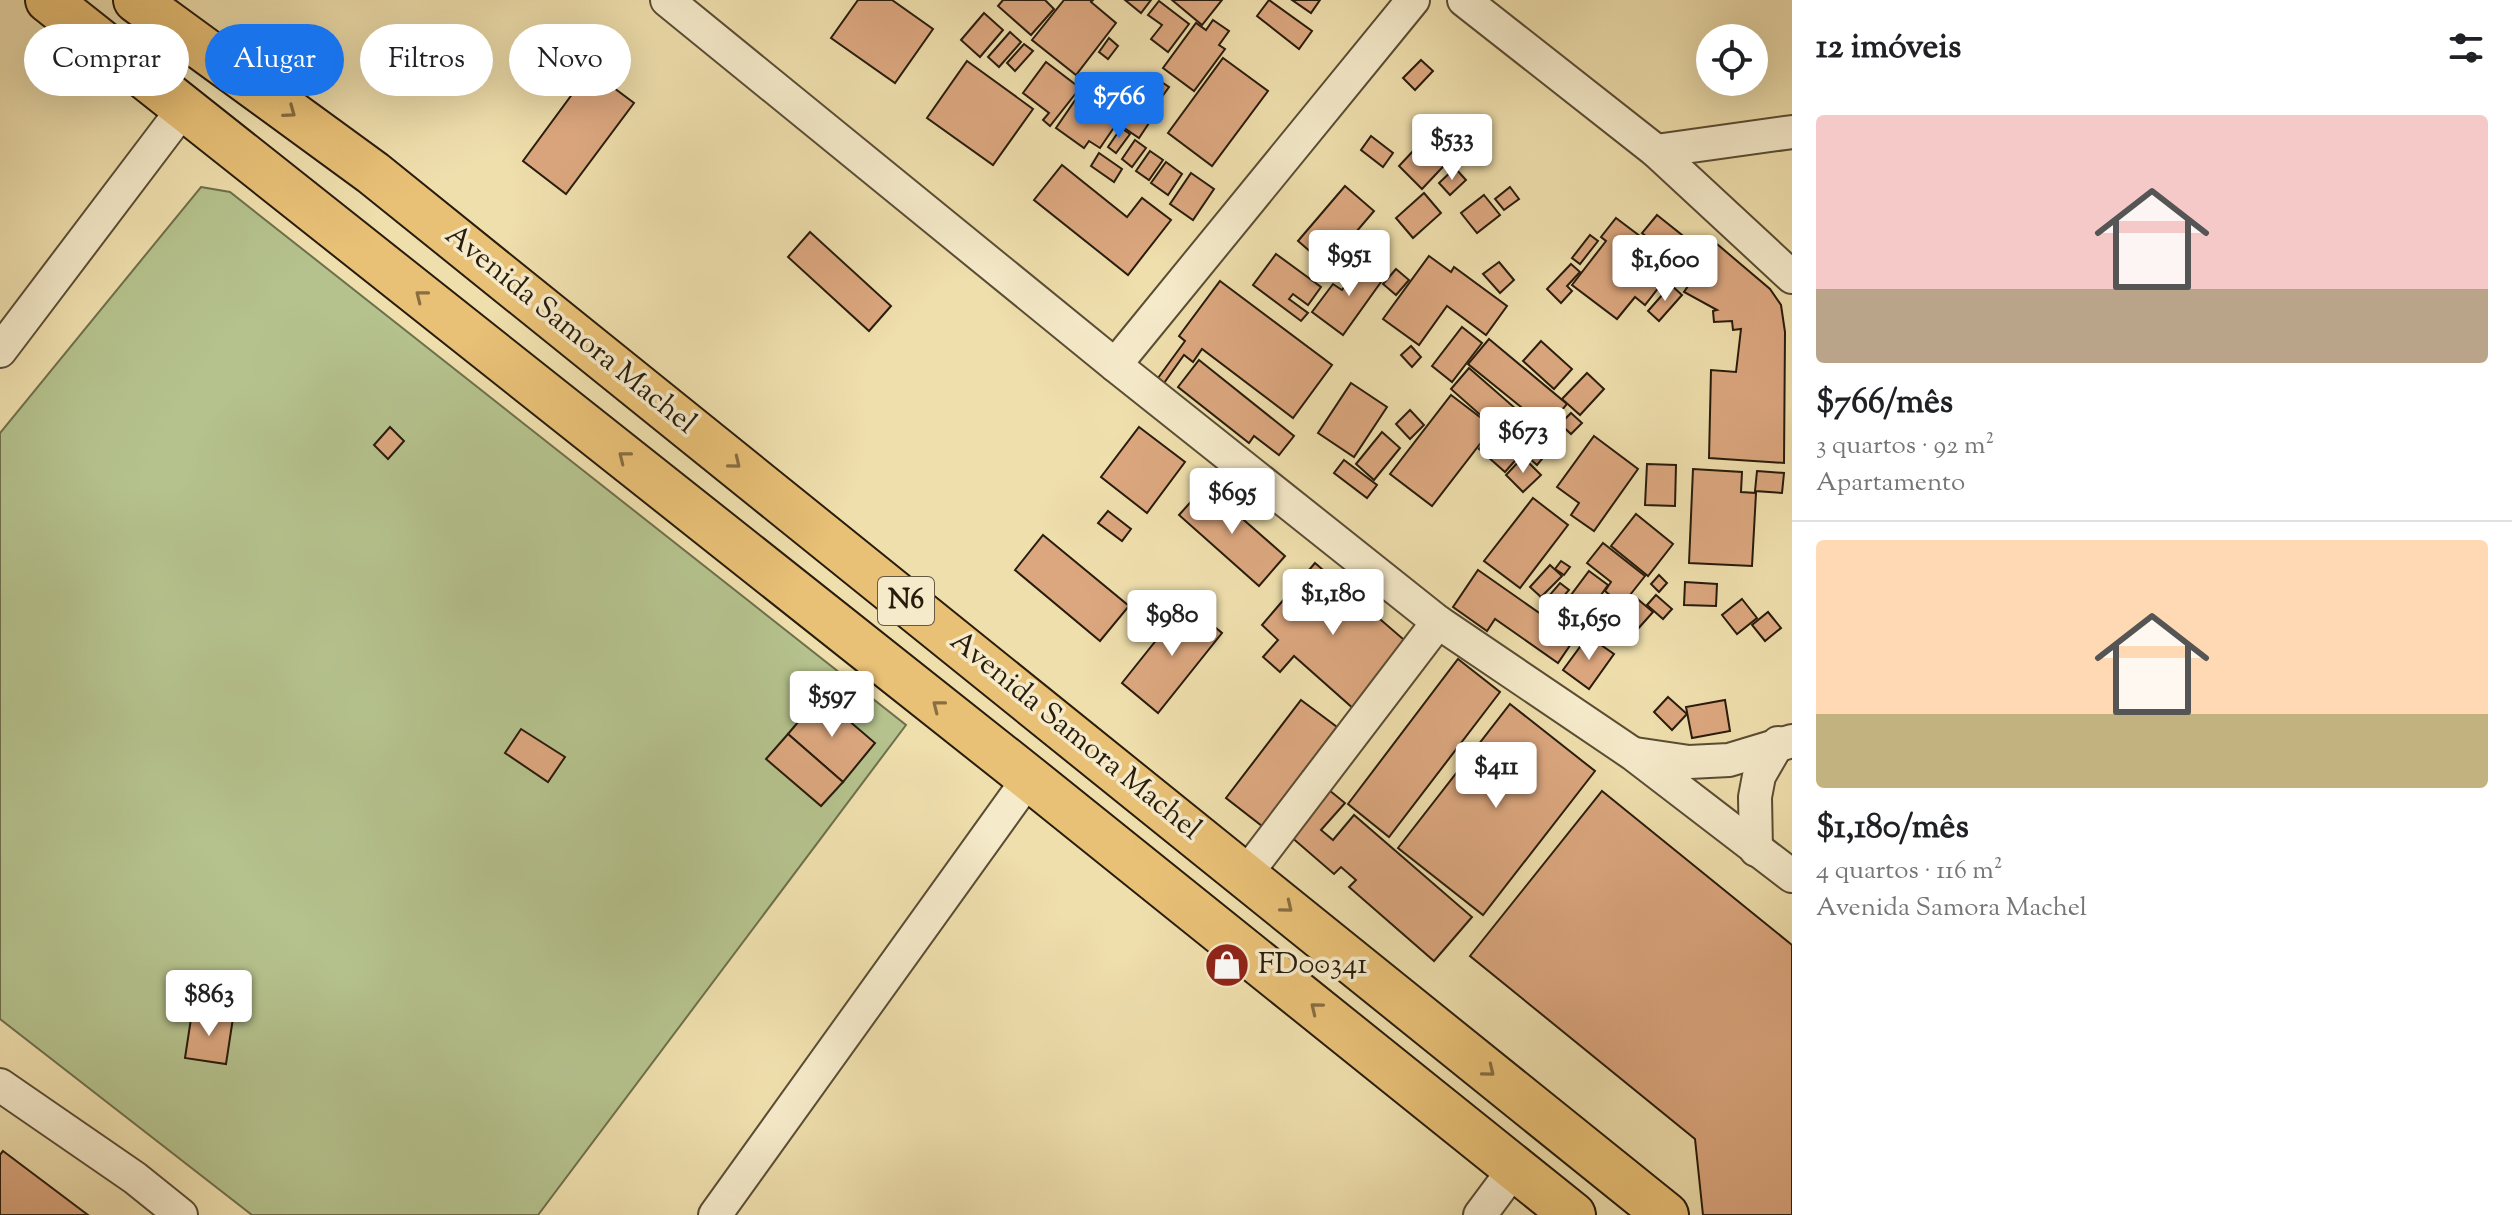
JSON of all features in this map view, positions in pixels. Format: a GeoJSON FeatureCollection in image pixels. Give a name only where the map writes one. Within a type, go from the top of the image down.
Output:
{"type":"FeatureCollection","features":[{"type":"Feature","properties":{"kind":"highway","name":"Avenida Samora Machel"},"geometry":{"type":"LineString","coordinates":[[48,0],[984,742],[1573,1215]]}},
{"type":"Feature","properties":{"kind":"highway","name":"Avenida Samora Machel"},"geometry":{"type":"LineString","coordinates":[[136,0],[373,173],[1666,1215]]}},
{"type":"Feature","properties":{"kind":"highway"},"geometry":{"type":"LineString","coordinates":[[332,226],[373,173]]}},
{"type":"Feature","properties":{"kind":"highway"},"geometry":{"type":"LineString","coordinates":[[984,742],[1018,691]]}},
{"type":"Feature","properties":{"kind":"highway"},"geometry":{"type":"LineString","coordinates":[[1092,829],[1128,779]]}},
{"type":"Feature","properties":{"kind":"highway"},"geometry":{"type":"LineString","coordinates":[[1370,1052],[1406,1004]]}},
{"type":"Feature","properties":{"kind":"street"},"geometry":{"type":"LineString","coordinates":[[667,0],[1115,365],[1438,622],[1633,754],[1792,876]]}},
{"type":"Feature","properties":{"kind":"street"},"geometry":{"type":"LineString","coordinates":[[1115,365],[1413,0]]}},
{"type":"Feature","properties":{"kind":"street"},"geometry":{"type":"LineString","coordinates":[[1464,0],[1656,151],[1792,277]]}},
{"type":"Feature","properties":{"kind":"street"},"geometry":{"type":"LineString","coordinates":[[0,350],[184,108]]}},
{"type":"Feature","properties":{"kind":"street"},"geometry":{"type":"LineString","coordinates":[[1656,151],[1792,132]]}},
{"type":"Feature","properties":{"kind":"street"},"geometry":{"type":"LineString","coordinates":[[1246,874],[1438,622]]}},
{"type":"Feature","properties":{"kind":"street"},"geometry":{"type":"LineString","coordinates":[[1633,754],[1689,762],[1729,760],[1785,742]]}},
{"type":"Feature","properties":{"kind":"street"},"geometry":{"type":"LineString","coordinates":[[1756,850],[1755,797],[1759,776],[1785,742]]}},
{"type":"Feature","properties":{"kind":"street"},"geometry":{"type":"LineString","coordinates":[[715,1215],[1029,778]]}},
{"type":"Feature","properties":{"kind":"street"},"geometry":{"type":"LineString","coordinates":[[0,1085],[135,1178],[181,1215]]}},
{"type":"Feature","properties":{"kind":"street"},"geometry":{"type":"LineString","coordinates":[[1480,1215],[1515,1168]]}},
{"type":"Feature","properties":{"kind":"green space"},"geometry":{"type":"Polygon","coordinates":[[[201,187],[230,192],[906,725],[538,1215],[252,1215],[0,1019],[0,433],[201,187]]]}},
{"type":"Feature","properties":{"kind":"building"},"geometry":{"type":"Polygon","coordinates":[[[858,0],[892,0],[933,29],[895,83],[831,38],[858,0]]]}},
{"type":"Feature","properties":{"kind":"building"},"geometry":{"type":"Polygon","coordinates":[[[1003,0],[1045,0],[1054,9],[1031,35],[998,6],[1003,0]]]}},
{"type":"Feature","properties":{"kind":"building"},"geometry":{"type":"Polygon","coordinates":[[[1064,0],[1093,0],[1091,2],[1116,23],[1076,75],[1032,40],[1064,0]]]}},
{"type":"Feature","properties":{"kind":"building"},"geometry":{"type":"Polygon","coordinates":[[[1125,0],[1151,0],[1141,13],[1125,0]]]}},
{"type":"Feature","properties":{"kind":"building"},"geometry":{"type":"Polygon","coordinates":[[[1172,0],[1222,0],[1202,25],[1172,0]]]}},
{"type":"Feature","properties":{"kind":"building"},"geometry":{"type":"Polygon","coordinates":[[[1269,0],[1312,31],[1299,49],[1257,16],[1269,0]]]}},
{"type":"Feature","properties":{"kind":"building"},"geometry":{"type":"Polygon","coordinates":[[[1292,0],[1320,0],[1311,13],[1292,0]]]}},
{"type":"Feature","properties":{"kind":"building"},"geometry":{"type":"Polygon","coordinates":[[[1159,1],[1189,24],[1168,52],[1151,39],[1162,25],[1148,15],[1159,1]]]}},
{"type":"Feature","properties":{"kind":"building"},"geometry":{"type":"Polygon","coordinates":[[[984,13],[1003,30],[980,57],[961,40],[984,13]]]}},
{"type":"Feature","properties":{"kind":"building"},"geometry":{"type":"Polygon","coordinates":[[[1213,20],[1229,31],[1219,45],[1225,49],[1194,91],[1163,68],[1196,23],[1206,30],[1213,20]]]}},
{"type":"Feature","properties":{"kind":"building"},"geometry":{"type":"Polygon","coordinates":[[[1010,32],[1021,42],[999,67],[988,57],[1010,32]]]}},
{"type":"Feature","properties":{"kind":"building"},"geometry":{"type":"Polygon","coordinates":[[[1109,38],[1118,46],[1108,59],[1099,52],[1109,38]]]}},
{"type":"Feature","properties":{"kind":"building"},"geometry":{"type":"Polygon","coordinates":[[[1024,44],[1033,51],[1015,71],[1007,63],[1024,44]]]}},
{"type":"Feature","properties":{"kind":"building"},"geometry":{"type":"Polygon","coordinates":[[[1223,58],[1268,91],[1212,166],[1168,133],[1223,58]]]}},
{"type":"Feature","properties":{"kind":"building"},"geometry":{"type":"Polygon","coordinates":[[[1421,60],[1433,71],[1415,90],[1403,78],[1421,60]]]}},
{"type":"Feature","properties":{"kind":"building"},"geometry":{"type":"Polygon","coordinates":[[[967,61],[1033,109],[993,165],[927,118],[967,61]]]}},
{"type":"Feature","properties":{"kind":"building"},"geometry":{"type":"Polygon","coordinates":[[[1046,62],[1080,88],[1050,126],[1043,120],[1049,113],[1023,93],[1046,62]]]}},
{"type":"Feature","properties":{"kind":"building"},"geometry":{"type":"Polygon","coordinates":[[[1148,73],[1169,87],[1159,101],[1138,87],[1148,73]]]}},
{"type":"Feature","properties":{"kind":"building"},"geometry":{"type":"Polygon","coordinates":[[[571,96],[625,96],[634,103],[566,194],[523,161],[571,96]]]}},
{"type":"Feature","properties":{"kind":"building"},"geometry":{"type":"Polygon","coordinates":[[[1078,96],[1117,123],[1100,148],[1089,141],[1084,148],[1056,128],[1078,96]]]}},
{"type":"Feature","properties":{"kind":"building"},"geometry":{"type":"Polygon","coordinates":[[[1133,99],[1155,114],[1139,138],[1117,123],[1133,99]]]}},
{"type":"Feature","properties":{"kind":"building"},"geometry":{"type":"Polygon","coordinates":[[[1121,128],[1130,134],[1116,153],[1108,147],[1121,128]]]}},
{"type":"Feature","properties":{"kind":"building"},"geometry":{"type":"Polygon","coordinates":[[[1429,134],[1453,156],[1422,189],[1399,166],[1429,134]]]}},
{"type":"Feature","properties":{"kind":"building"},"geometry":{"type":"Polygon","coordinates":[[[1371,136],[1393,153],[1383,167],[1361,150],[1371,136]]]}},
{"type":"Feature","properties":{"kind":"building"},"geometry":{"type":"Polygon","coordinates":[[[1135,140],[1146,148],[1132,167],[1122,159],[1135,140]]]}},
{"type":"Feature","properties":{"kind":"building"},"geometry":{"type":"Polygon","coordinates":[[[1150,151],[1163,160],[1149,180],[1136,171],[1150,151]]]}},
{"type":"Feature","properties":{"kind":"building"},"geometry":{"type":"Polygon","coordinates":[[[1099,153],[1122,169],[1114,182],[1091,166],[1099,153]]]}},
{"type":"Feature","properties":{"kind":"building"},"geometry":{"type":"Polygon","coordinates":[[[1166,162],[1182,174],[1168,195],[1151,183],[1166,162]]]}},
{"type":"Feature","properties":{"kind":"building"},"geometry":{"type":"Polygon","coordinates":[[[1062,165],[1127,217],[1142,198],[1171,220],[1128,275],[1034,200],[1062,165]]]}},
{"type":"Feature","properties":{"kind":"building"},"geometry":{"type":"Polygon","coordinates":[[[1455,168],[1466,180],[1450,195],[1439,183],[1455,168]]]}},
{"type":"Feature","properties":{"kind":"building"},"geometry":{"type":"Polygon","coordinates":[[[1191,173],[1214,189],[1193,220],[1170,204],[1191,173]]]}},
{"type":"Feature","properties":{"kind":"building"},"geometry":{"type":"Polygon","coordinates":[[[1345,186],[1374,211],[1327,266],[1298,241],[1345,186]]]}},
{"type":"Feature","properties":{"kind":"building"},"geometry":{"type":"Polygon","coordinates":[[[1510,187],[1519,199],[1504,210],[1495,199],[1510,187]]]}},
{"type":"Feature","properties":{"kind":"building"},"geometry":{"type":"Polygon","coordinates":[[[1424,193],[1441,213],[1413,238],[1396,218],[1424,193]]]}},
{"type":"Feature","properties":{"kind":"building"},"geometry":{"type":"Polygon","coordinates":[[[1484,195],[1500,215],[1477,233],[1461,213],[1484,195]]]}},
{"type":"Feature","properties":{"kind":"building"},"geometry":{"type":"Polygon","coordinates":[[[1657,215],[1682,235],[1667,254],[1642,233],[1657,215]]]}},
{"type":"Feature","properties":{"kind":"building"},"geometry":{"type":"Polygon","coordinates":[[[1616,218],[1677,264],[1645,305],[1635,297],[1617,319],[1572,285],[1606,241],[1601,237],[1616,218]]]}},
{"type":"Feature","properties":{"kind":"building"},"geometry":{"type":"Polygon","coordinates":[[[810,232],[891,306],[869,331],[788,257],[810,232]]]}},
{"type":"Feature","properties":{"kind":"building"},"geometry":{"type":"Polygon","coordinates":[[[1590,235],[1598,241],[1580,264],[1572,258],[1590,235]]]}},
{"type":"Feature","properties":{"kind":"building"},"geometry":{"type":"Polygon","coordinates":[[[1717,244],[1770,289],[1781,305],[1785,332],[1784,463],[1709,458],[1711,370],[1736,372],[1741,329],[1733,330],[1732,321],[1714,322],[1713,311],[1717,310],[1684,292],[1717,244]]]}},
{"type":"Feature","properties":{"kind":"building"},"geometry":{"type":"Polygon","coordinates":[[[1276,254],[1321,287],[1308,305],[1293,294],[1289,299],[1308,313],[1301,321],[1253,285],[1276,254]]]}},
{"type":"Feature","properties":{"kind":"building"},"geometry":{"type":"Polygon","coordinates":[[[1429,256],[1451,272],[1454,267],[1507,306],[1486,335],[1447,306],[1419,345],[1383,319],[1429,256]]]}},
{"type":"Feature","properties":{"kind":"building"},"geometry":{"type":"Polygon","coordinates":[[[1364,259],[1386,275],[1343,335],[1312,312],[1333,284],[1342,290],[1364,259]]]}},
{"type":"Feature","properties":{"kind":"building"},"geometry":{"type":"Polygon","coordinates":[[[1499,262],[1514,280],[1500,293],[1483,274],[1499,262]]]}},
{"type":"Feature","properties":{"kind":"building"},"geometry":{"type":"Polygon","coordinates":[[[1571,264],[1580,272],[1567,286],[1572,291],[1561,303],[1547,289],[1571,264]]]}},
{"type":"Feature","properties":{"kind":"building"},"geometry":{"type":"Polygon","coordinates":[[[1396,269],[1409,280],[1396,295],[1383,284],[1396,269]]]}},
{"type":"Feature","properties":{"kind":"building"},"geometry":{"type":"Polygon","coordinates":[[[1220,281],[1332,365],[1293,418],[1202,349],[1193,362],[1184,355],[1164,383],[1158,378],[1185,341],[1179,336],[1220,281]]]}},
{"type":"Feature","properties":{"kind":"building"},"geometry":{"type":"Polygon","coordinates":[[[1671,285],[1682,295],[1659,321],[1648,311],[1671,285]]]}},
{"type":"Feature","properties":{"kind":"building"},"geometry":{"type":"Polygon","coordinates":[[[1462,327],[1482,343],[1452,382],[1432,366],[1462,327]]]}},
{"type":"Feature","properties":{"kind":"building"},"geometry":{"type":"Polygon","coordinates":[[[1489,339],[1567,404],[1547,428],[1468,364],[1489,339]]]}},
{"type":"Feature","properties":{"kind":"building"},"geometry":{"type":"Polygon","coordinates":[[[1541,341],[1572,369],[1554,389],[1523,361],[1541,341]]]}},
{"type":"Feature","properties":{"kind":"building"},"geometry":{"type":"Polygon","coordinates":[[[1411,346],[1421,357],[1412,367],[1401,355],[1411,346]]]}},
{"type":"Feature","properties":{"kind":"building"},"geometry":{"type":"Polygon","coordinates":[[[1199,360],[1294,436],[1279,455],[1254,436],[1249,443],[1178,387],[1199,360]]]}},
{"type":"Feature","properties":{"kind":"building"},"geometry":{"type":"Polygon","coordinates":[[[1469,368],[1555,443],[1537,465],[1451,389],[1469,368]]]}},
{"type":"Feature","properties":{"kind":"building"},"geometry":{"type":"Polygon","coordinates":[[[1587,373],[1604,389],[1580,415],[1562,399],[1587,373]]]}},
{"type":"Feature","properties":{"kind":"building"},"geometry":{"type":"Polygon","coordinates":[[[1351,383],[1387,407],[1354,457],[1318,433],[1351,383]]]}},
{"type":"Feature","properties":{"kind":"building"},"geometry":{"type":"Polygon","coordinates":[[[1451,395],[1493,427],[1432,506],[1390,474],[1451,395]]]}},
{"type":"Feature","properties":{"kind":"building"},"geometry":{"type":"Polygon","coordinates":[[[1410,410],[1424,425],[1410,439],[1396,424],[1410,410]]]}},
{"type":"Feature","properties":{"kind":"building"},"geometry":{"type":"Polygon","coordinates":[[[1571,413],[1582,423],[1571,434],[1560,424],[1571,413]]]}},
{"type":"Feature","properties":{"kind":"building"},"geometry":{"type":"Polygon","coordinates":[[[390,427],[404,441],[388,459],[374,445],[390,427]]]}},
{"type":"Feature","properties":{"kind":"building"},"geometry":{"type":"Polygon","coordinates":[[[1139,427],[1185,462],[1147,513],[1101,477],[1139,427]]]}},
{"type":"Feature","properties":{"kind":"building"},"geometry":{"type":"Polygon","coordinates":[[[1382,432],[1400,448],[1374,480],[1356,464],[1382,432]]]}},
{"type":"Feature","properties":{"kind":"building"},"geometry":{"type":"Polygon","coordinates":[[[1494,432],[1520,455],[1505,472],[1479,449],[1494,432]]]}},
{"type":"Feature","properties":{"kind":"building"},"geometry":{"type":"Polygon","coordinates":[[[1594,436],[1638,469],[1594,531],[1571,515],[1579,503],[1557,487],[1594,436]]]}},
{"type":"Feature","properties":{"kind":"building"},"geometry":{"type":"Polygon","coordinates":[[[1523,457],[1541,475],[1523,492],[1506,475],[1523,457]]]}},
{"type":"Feature","properties":{"kind":"building"},"geometry":{"type":"Polygon","coordinates":[[[1344,460],[1377,485],[1367,498],[1334,473],[1344,460]]]}},
{"type":"Feature","properties":{"kind":"building"},"geometry":{"type":"Polygon","coordinates":[[[1647,464],[1676,465],[1675,506],[1645,505],[1647,464]]]}},
{"type":"Feature","properties":{"kind":"building"},"geometry":{"type":"Polygon","coordinates":[[[1693,469],[1742,472],[1741,492],[1756,493],[1752,566],[1689,563],[1693,469]]]}},
{"type":"Feature","properties":{"kind":"building"},"geometry":{"type":"Polygon","coordinates":[[[1757,471],[1784,473],[1782,493],[1755,491],[1757,471]]]}},
{"type":"Feature","properties":{"kind":"building"},"geometry":{"type":"Polygon","coordinates":[[[1205,486],[1285,556],[1259,586],[1179,515],[1205,486]]]}},
{"type":"Feature","properties":{"kind":"building"},"geometry":{"type":"Polygon","coordinates":[[[1533,498],[1568,525],[1520,588],[1484,561],[1533,498]]]}},
{"type":"Feature","properties":{"kind":"building"},"geometry":{"type":"Polygon","coordinates":[[[1108,511],[1131,529],[1122,541],[1098,523],[1108,511]]]}},
{"type":"Feature","properties":{"kind":"building"},"geometry":{"type":"Polygon","coordinates":[[[1636,514],[1673,544],[1648,576],[1611,546],[1636,514]]]}},
{"type":"Feature","properties":{"kind":"building"},"geometry":{"type":"Polygon","coordinates":[[[1043,535],[1129,606],[1100,641],[1015,570],[1043,535]]]}},
{"type":"Feature","properties":{"kind":"building"},"geometry":{"type":"Polygon","coordinates":[[[1603,543],[1645,576],[1622,605],[1605,591],[1611,582],[1587,563],[1603,543]]]}},
{"type":"Feature","properties":{"kind":"building"},"geometry":{"type":"Polygon","coordinates":[[[1561,561],[1570,567],[1564,575],[1555,569],[1561,561]]]}},
{"type":"Feature","properties":{"kind":"building"},"geometry":{"type":"Polygon","coordinates":[[[1315,563],[1410,645],[1355,710],[1294,656],[1280,672],[1263,657],[1278,640],[1262,625],[1315,563]]]}},
{"type":"Feature","properties":{"kind":"building"},"geometry":{"type":"Polygon","coordinates":[[[1550,565],[1562,576],[1541,597],[1530,587],[1550,565]]]}},
{"type":"Feature","properties":{"kind":"building"},"geometry":{"type":"Polygon","coordinates":[[[1478,570],[1575,638],[1558,663],[1495,619],[1487,631],[1453,607],[1478,570]]]}},
{"type":"Feature","properties":{"kind":"building"},"geometry":{"type":"Polygon","coordinates":[[[1589,571],[1608,585],[1601,595],[1620,609],[1597,640],[1559,611],[1589,571]]]}},
{"type":"Feature","properties":{"kind":"building"},"geometry":{"type":"Polygon","coordinates":[[[1659,575],[1667,583],[1659,592],[1651,584],[1659,575]]]}},
{"type":"Feature","properties":{"kind":"building"},"geometry":{"type":"Polygon","coordinates":[[[1685,582],[1717,584],[1716,606],[1684,605],[1685,582]]]}},
{"type":"Feature","properties":{"kind":"building"},"geometry":{"type":"Polygon","coordinates":[[[1560,583],[1569,590],[1551,611],[1542,604],[1560,583]]]}},
{"type":"Feature","properties":{"kind":"building"},"geometry":{"type":"Polygon","coordinates":[[[1656,595],[1672,609],[1663,619],[1647,605],[1656,595]]]}},
{"type":"Feature","properties":{"kind":"building"},"geometry":{"type":"Polygon","coordinates":[[[1634,596],[1653,612],[1636,631],[1618,616],[1634,596]]]}},
{"type":"Feature","properties":{"kind":"building"},"geometry":{"type":"Polygon","coordinates":[[[1742,599],[1757,618],[1737,634],[1722,615],[1742,599]]]}},
{"type":"Feature","properties":{"kind":"building"},"geometry":{"type":"Polygon","coordinates":[[[1186,603],[1222,633],[1158,713],[1122,683],[1186,603]]]}},
{"type":"Feature","properties":{"kind":"building"},"geometry":{"type":"Polygon","coordinates":[[[1768,612],[1781,628],[1765,641],[1752,625],[1768,612]]]}},
{"type":"Feature","properties":{"kind":"building"},"geometry":{"type":"Polygon","coordinates":[[[1588,636],[1614,654],[1589,689],[1563,670],[1588,636]]]}},
{"type":"Feature","properties":{"kind":"building"},"geometry":{"type":"Polygon","coordinates":[[[1458,659],[1500,692],[1389,837],[1348,804],[1458,659]]]}},
{"type":"Feature","properties":{"kind":"building"},"geometry":{"type":"Polygon","coordinates":[[[820,696],[875,743],[843,782],[788,734],[820,696]]]}},
{"type":"Feature","properties":{"kind":"building"},"geometry":{"type":"Polygon","coordinates":[[[1668,697],[1687,714],[1672,730],[1654,712],[1668,697]]]}},
{"type":"Feature","properties":{"kind":"building"},"geometry":{"type":"Polygon","coordinates":[[[1301,700],[1337,727],[1262,826],[1226,798],[1301,700]]]}},
{"type":"Feature","properties":{"kind":"building"},"geometry":{"type":"Polygon","coordinates":[[[1725,700],[1730,731],[1692,738],[1686,707],[1725,700]]]}},
{"type":"Feature","properties":{"kind":"building"},"geometry":{"type":"Polygon","coordinates":[[[1510,704],[1595,771],[1483,915],[1398,848],[1510,704]]]}},
{"type":"Feature","properties":{"kind":"building"},"geometry":{"type":"Polygon","coordinates":[[[521,729],[565,757],[548,782],[505,753],[521,729]]]}},
{"type":"Feature","properties":{"kind":"building"},"geometry":{"type":"Polygon","coordinates":[[[788,734],[843,782],[821,806],[766,759],[788,734]]]}},
{"type":"Feature","properties":{"kind":"building"},"geometry":{"type":"Polygon","coordinates":[[[1329,790],[1345,803],[1321,830],[1333,840],[1354,815],[1472,917],[1434,961],[1349,887],[1356,880],[1341,867],[1334,874],[1290,836],[1329,790]]]}},
{"type":"Feature","properties":{"kind":"building"},"geometry":{"type":"Polygon","coordinates":[[[1602,791],[1792,945],[1792,1215],[1703,1215],[1695,1139],[1470,956],[1602,791]]]}},
{"type":"Feature","properties":{"kind":"building"},"geometry":{"type":"Polygon","coordinates":[[[192,1012],[233,1018],[226,1064],[185,1058],[192,1012]]]}},
{"type":"Feature","properties":{"kind":"building"},"geometry":{"type":"Polygon","coordinates":[[[3,1151],[88,1215],[0,1215],[0,1155],[3,1151]]]}},
{"type":"Feature","properties":{"kind":"place","name":"FD00341"},"geometry":{"type":"Point","coordinates":[1227,965]}}]}
